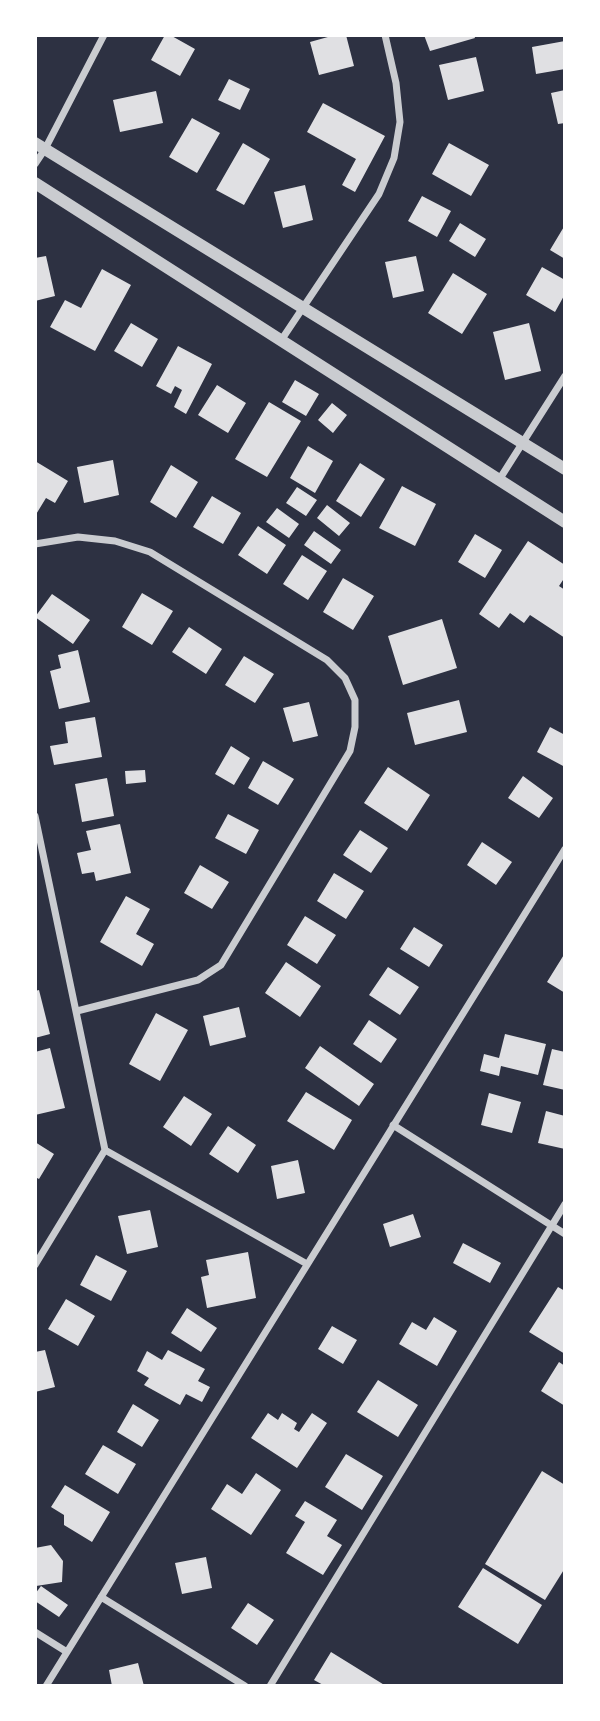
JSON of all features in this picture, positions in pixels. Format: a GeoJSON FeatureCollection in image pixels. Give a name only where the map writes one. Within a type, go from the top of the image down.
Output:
{"type":"FeatureCollection","features":[{"type":"Feature","properties":{"kind":"street"},"geometry":{"type":"LineString","coordinates":[[35,164],[40,146],[104,35]]}},
{"type":"Feature","properties":{"kind":"street"},"geometry":{"type":"LineString","coordinates":[[282,339],[379,194],[394,158],[400,122],[396,83],[385,35]]}},
{"type":"Feature","properties":{"kind":"street"},"geometry":{"type":"LineString","coordinates":[[40,146],[565,469]]}},
{"type":"Feature","properties":{"kind":"street"},"geometry":{"type":"LineString","coordinates":[[35,183],[565,522]]}},
{"type":"Feature","properties":{"kind":"street"},"geometry":{"type":"LineString","coordinates":[[499,480],[565,376]]}},
{"type":"Feature","properties":{"kind":"street"},"geometry":{"type":"LineString","coordinates":[[35,544],[78,537],[116,541],[150,552],[327,660],[345,678],[355,700],[355,727],[350,751],[220,965],[198,980],[77,1011]]}},
{"type":"Feature","properties":{"kind":"street"},"geometry":{"type":"LineString","coordinates":[[35,816],[105,1150],[35,1265]]}},
{"type":"Feature","properties":{"kind":"street"},"geometry":{"type":"LineString","coordinates":[[46,1686],[565,849]]}},
{"type":"Feature","properties":{"kind":"street"},"geometry":{"type":"LineString","coordinates":[[393,1125],[565,1234]]}},
{"type":"Feature","properties":{"kind":"street"},"geometry":{"type":"LineString","coordinates":[[105,1150],[307,1264]]}},
{"type":"Feature","properties":{"kind":"street"},"geometry":{"type":"LineString","coordinates":[[270,1686],[565,1204]]}},
{"type":"Feature","properties":{"kind":"street"},"geometry":{"type":"LineString","coordinates":[[102,1597],[245,1686]]}},
{"type":"Feature","properties":{"kind":"street"},"geometry":{"type":"LineString","coordinates":[[35,1632],[67,1652]]}},
{"type":"Feature","properties":{"kind":"building"},"geometry":{"type":"Polygon","coordinates":[[[165,35],[170,35],[195,49],[180,76],[151,60],[165,35]]]}},
{"type":"Feature","properties":{"kind":"building"},"geometry":{"type":"Polygon","coordinates":[[[346,35],[354,66],[319,75],[310,42],[346,35]]]}},
{"type":"Feature","properties":{"kind":"building"},"geometry":{"type":"Polygon","coordinates":[[[424,35],[474,35],[475,38],[430,51],[424,35]]]}},
{"type":"Feature","properties":{"kind":"building"},"geometry":{"type":"Polygon","coordinates":[[[565,41],[565,69],[536,74],[532,47],[565,41]]]}},
{"type":"Feature","properties":{"kind":"building"},"geometry":{"type":"Polygon","coordinates":[[[476,57],[484,91],[448,100],[439,65],[476,57]]]}},
{"type":"Feature","properties":{"kind":"building"},"geometry":{"type":"Polygon","coordinates":[[[229,79],[250,89],[240,110],[218,100],[229,79]]]}},
{"type":"Feature","properties":{"kind":"building"},"geometry":{"type":"Polygon","coordinates":[[[565,90],[565,123],[558,124],[551,93],[565,90]]]}},
{"type":"Feature","properties":{"kind":"building"},"geometry":{"type":"Polygon","coordinates":[[[156,91],[163,123],[120,132],[113,100],[156,91]]]}},
{"type":"Feature","properties":{"kind":"building"},"geometry":{"type":"Polygon","coordinates":[[[323,103],[385,136],[355,192],[342,185],[356,159],[307,132],[323,103]]]}},
{"type":"Feature","properties":{"kind":"building"},"geometry":{"type":"Polygon","coordinates":[[[192,118],[220,133],[197,173],[169,157],[192,118]]]}},
{"type":"Feature","properties":{"kind":"building"},"geometry":{"type":"Polygon","coordinates":[[[243,143],[270,159],[244,205],[216,190],[243,143]]]}},
{"type":"Feature","properties":{"kind":"building"},"geometry":{"type":"Polygon","coordinates":[[[449,143],[489,165],[471,196],[432,174],[449,143]]]}},
{"type":"Feature","properties":{"kind":"building"},"geometry":{"type":"Polygon","coordinates":[[[305,185],[313,220],[283,228],[274,192],[305,185]]]}},
{"type":"Feature","properties":{"kind":"building"},"geometry":{"type":"Polygon","coordinates":[[[422,196],[451,211],[437,237],[408,221],[422,196]]]}},
{"type":"Feature","properties":{"kind":"building"},"geometry":{"type":"Polygon","coordinates":[[[460,223],[486,239],[475,257],[449,241],[460,223]]]}},
{"type":"Feature","properties":{"kind":"building"},"geometry":{"type":"Polygon","coordinates":[[[565,225],[565,259],[550,250],[565,225]]]}},
{"type":"Feature","properties":{"kind":"building"},"geometry":{"type":"Polygon","coordinates":[[[46,256],[55,296],[35,301],[35,258],[46,256]]]}},
{"type":"Feature","properties":{"kind":"building"},"geometry":{"type":"Polygon","coordinates":[[[416,256],[424,291],[393,298],[385,262],[416,256]]]}},
{"type":"Feature","properties":{"kind":"building"},"geometry":{"type":"Polygon","coordinates":[[[542,267],[565,280],[565,294],[555,312],[526,295],[542,267]]]}},
{"type":"Feature","properties":{"kind":"building"},"geometry":{"type":"Polygon","coordinates":[[[102,269],[131,285],[95,351],[50,327],[65,300],[81,308],[102,269]]]}},
{"type":"Feature","properties":{"kind":"building"},"geometry":{"type":"Polygon","coordinates":[[[453,273],[487,294],[462,334],[428,313],[453,273]]]}},
{"type":"Feature","properties":{"kind":"building"},"geometry":{"type":"Polygon","coordinates":[[[131,323],[158,339],[142,367],[114,351],[131,323]]]}},
{"type":"Feature","properties":{"kind":"building"},"geometry":{"type":"Polygon","coordinates":[[[529,323],[541,371],[505,380],[493,332],[529,323]]]}},
{"type":"Feature","properties":{"kind":"building"},"geometry":{"type":"Polygon","coordinates":[[[178,346],[212,364],[186,414],[174,407],[182,390],[175,386],[171,394],[156,386],[178,346]]]}},
{"type":"Feature","properties":{"kind":"building"},"geometry":{"type":"Polygon","coordinates":[[[295,380],[319,394],[306,416],[282,402],[295,380]]]}},
{"type":"Feature","properties":{"kind":"building"},"geometry":{"type":"Polygon","coordinates":[[[217,385],[246,403],[228,433],[198,415],[217,385]]]}},
{"type":"Feature","properties":{"kind":"building"},"geometry":{"type":"Polygon","coordinates":[[[269,402],[301,421],[267,477],[235,459],[269,402]]]}},
{"type":"Feature","properties":{"kind":"building"},"geometry":{"type":"Polygon","coordinates":[[[332,403],[347,415],[333,433],[318,420],[332,403]]]}},
{"type":"Feature","properties":{"kind":"building"},"geometry":{"type":"Polygon","coordinates":[[[308,446],[333,461],[315,493],[290,478],[308,446]]]}},
{"type":"Feature","properties":{"kind":"building"},"geometry":{"type":"Polygon","coordinates":[[[113,460],[119,495],[84,503],[77,467],[113,460]]]}},
{"type":"Feature","properties":{"kind":"building"},"geometry":{"type":"Polygon","coordinates":[[[35,461],[68,481],[55,503],[46,498],[35,516],[35,461]]]}},
{"type":"Feature","properties":{"kind":"building"},"geometry":{"type":"Polygon","coordinates":[[[360,463],[385,479],[361,517],[336,501],[360,463]]]}},
{"type":"Feature","properties":{"kind":"building"},"geometry":{"type":"Polygon","coordinates":[[[171,465],[198,482],[176,518],[150,502],[171,465]]]}},
{"type":"Feature","properties":{"kind":"building"},"geometry":{"type":"Polygon","coordinates":[[[402,486],[436,504],[415,546],[379,528],[402,486]]]}},
{"type":"Feature","properties":{"kind":"building"},"geometry":{"type":"Polygon","coordinates":[[[297,487],[317,500],[306,516],[286,503],[297,487]]]}},
{"type":"Feature","properties":{"kind":"building"},"geometry":{"type":"Polygon","coordinates":[[[212,496],[241,513],[223,544],[193,527],[212,496]]]}},
{"type":"Feature","properties":{"kind":"building"},"geometry":{"type":"Polygon","coordinates":[[[327,505],[350,523],[339,536],[317,518],[327,505]]]}},
{"type":"Feature","properties":{"kind":"building"},"geometry":{"type":"Polygon","coordinates":[[[277,508],[299,524],[289,538],[266,522],[277,508]]]}},
{"type":"Feature","properties":{"kind":"building"},"geometry":{"type":"Polygon","coordinates":[[[258,526],[286,545],[267,574],[238,555],[258,526]]]}},
{"type":"Feature","properties":{"kind":"building"},"geometry":{"type":"Polygon","coordinates":[[[314,531],[341,550],[331,564],[304,545],[314,531]]]}},
{"type":"Feature","properties":{"kind":"building"},"geometry":{"type":"Polygon","coordinates":[[[475,534],[502,550],[485,578],[458,562],[475,534]]]}},
{"type":"Feature","properties":{"kind":"building"},"geometry":{"type":"Polygon","coordinates":[[[528,541],[565,565],[565,577],[559,586],[565,590],[565,638],[530,615],[524,623],[510,613],[499,628],[479,614],[528,541]]]}},
{"type":"Feature","properties":{"kind":"building"},"geometry":{"type":"Polygon","coordinates":[[[302,555],[327,571],[308,600],[283,584],[302,555]]]}},
{"type":"Feature","properties":{"kind":"building"},"geometry":{"type":"Polygon","coordinates":[[[343,578],[374,596],[353,630],[323,612],[343,578]]]}},
{"type":"Feature","properties":{"kind":"building"},"geometry":{"type":"Polygon","coordinates":[[[142,593],[173,611],[152,645],[122,627],[142,593]]]}},
{"type":"Feature","properties":{"kind":"building"},"geometry":{"type":"Polygon","coordinates":[[[52,594],[90,620],[73,644],[35,617],[52,594]]]}},
{"type":"Feature","properties":{"kind":"building"},"geometry":{"type":"Polygon","coordinates":[[[442,619],[457,668],[403,685],[388,636],[442,619]]]}},
{"type":"Feature","properties":{"kind":"building"},"geometry":{"type":"Polygon","coordinates":[[[189,627],[222,649],[206,674],[172,652],[189,627]]]}},
{"type":"Feature","properties":{"kind":"building"},"geometry":{"type":"Polygon","coordinates":[[[78,650],[90,702],[59,709],[50,671],[61,668],[58,655],[78,650]]]}},
{"type":"Feature","properties":{"kind":"building"},"geometry":{"type":"Polygon","coordinates":[[[244,656],[274,674],[255,703],[225,685],[244,656]]]}},
{"type":"Feature","properties":{"kind":"building"},"geometry":{"type":"Polygon","coordinates":[[[459,700],[467,732],[415,745],[407,713],[459,700]]]}},
{"type":"Feature","properties":{"kind":"building"},"geometry":{"type":"Polygon","coordinates":[[[309,702],[318,736],[293,742],[283,708],[309,702]]]}},
{"type":"Feature","properties":{"kind":"building"},"geometry":{"type":"Polygon","coordinates":[[[95,717],[102,757],[54,765],[50,746],[68,743],[65,722],[95,717]]]}},
{"type":"Feature","properties":{"kind":"building"},"geometry":{"type":"Polygon","coordinates":[[[550,727],[565,735],[565,767],[537,752],[550,727]]]}},
{"type":"Feature","properties":{"kind":"building"},"geometry":{"type":"Polygon","coordinates":[[[231,746],[250,758],[234,785],[215,774],[231,746]]]}},
{"type":"Feature","properties":{"kind":"building"},"geometry":{"type":"Polygon","coordinates":[[[263,761],[294,779],[278,805],[248,788],[263,761]]]}},
{"type":"Feature","properties":{"kind":"building"},"geometry":{"type":"Polygon","coordinates":[[[388,767],[430,795],[407,831],[364,803],[388,767]]]}},
{"type":"Feature","properties":{"kind":"building"},"geometry":{"type":"Polygon","coordinates":[[[145,770],[146,782],[126,784],[125,771],[145,770]]]}},
{"type":"Feature","properties":{"kind":"building"},"geometry":{"type":"Polygon","coordinates":[[[523,776],[553,798],[539,818],[508,798],[523,776]]]}},
{"type":"Feature","properties":{"kind":"building"},"geometry":{"type":"Polygon","coordinates":[[[107,778],[114,816],[82,822],[75,784],[107,778]]]}},
{"type":"Feature","properties":{"kind":"building"},"geometry":{"type":"Polygon","coordinates":[[[228,814],[259,830],[246,854],[215,838],[228,814]]]}},
{"type":"Feature","properties":{"kind":"building"},"geometry":{"type":"Polygon","coordinates":[[[120,824],[131,873],[96,881],[94,872],[82,874],[77,853],[91,850],[86,831],[120,824]]]}},
{"type":"Feature","properties":{"kind":"building"},"geometry":{"type":"Polygon","coordinates":[[[360,830],[388,848],[371,873],[343,855],[360,830]]]}},
{"type":"Feature","properties":{"kind":"building"},"geometry":{"type":"Polygon","coordinates":[[[482,842],[512,862],[496,885],[467,865],[482,842]]]}},
{"type":"Feature","properties":{"kind":"building"},"geometry":{"type":"Polygon","coordinates":[[[200,865],[229,882],[212,909],[184,893],[200,865]]]}},
{"type":"Feature","properties":{"kind":"building"},"geometry":{"type":"Polygon","coordinates":[[[334,873],[364,891],[346,919],[317,901],[334,873]]]}},
{"type":"Feature","properties":{"kind":"building"},"geometry":{"type":"Polygon","coordinates":[[[126,896],[150,909],[136,934],[154,944],[142,966],[100,942],[126,896]]]}},
{"type":"Feature","properties":{"kind":"building"},"geometry":{"type":"Polygon","coordinates":[[[305,916],[336,935],[317,964],[287,945],[305,916]]]}},
{"type":"Feature","properties":{"kind":"building"},"geometry":{"type":"Polygon","coordinates":[[[414,927],[443,945],[429,967],[400,949],[414,927]]]}},
{"type":"Feature","properties":{"kind":"building"},"geometry":{"type":"Polygon","coordinates":[[[565,953],[565,993],[547,982],[565,953]]]}},
{"type":"Feature","properties":{"kind":"building"},"geometry":{"type":"Polygon","coordinates":[[[286,962],[321,986],[300,1017],[265,993],[286,962]]]}},
{"type":"Feature","properties":{"kind":"building"},"geometry":{"type":"Polygon","coordinates":[[[388,967],[419,987],[400,1015],[369,995],[388,967]]]}},
{"type":"Feature","properties":{"kind":"building"},"geometry":{"type":"Polygon","coordinates":[[[39,990],[50,1034],[35,1038],[35,991],[39,990]]]}},
{"type":"Feature","properties":{"kind":"building"},"geometry":{"type":"Polygon","coordinates":[[[239,1007],[246,1037],[210,1046],[203,1016],[239,1007]]]}},
{"type":"Feature","properties":{"kind":"building"},"geometry":{"type":"Polygon","coordinates":[[[156,1013],[188,1030],[160,1081],[129,1064],[156,1013]]]}},
{"type":"Feature","properties":{"kind":"building"},"geometry":{"type":"Polygon","coordinates":[[[369,1020],[397,1039],[381,1063],[353,1044],[369,1020]]]}},
{"type":"Feature","properties":{"kind":"building"},"geometry":{"type":"Polygon","coordinates":[[[505,1034],[546,1044],[538,1075],[501,1066],[499,1076],[480,1071],[484,1054],[499,1058],[505,1034]]]}},
{"type":"Feature","properties":{"kind":"building"},"geometry":{"type":"Polygon","coordinates":[[[320,1046],[374,1084],[359,1106],[305,1068],[320,1046]]]}},
{"type":"Feature","properties":{"kind":"building"},"geometry":{"type":"Polygon","coordinates":[[[50,1048],[65,1108],[35,1115],[35,1052],[50,1048]]]}},
{"type":"Feature","properties":{"kind":"building"},"geometry":{"type":"Polygon","coordinates":[[[552,1049],[565,1052],[565,1090],[543,1085],[552,1049]]]}},
{"type":"Feature","properties":{"kind":"building"},"geometry":{"type":"Polygon","coordinates":[[[306,1092],[352,1120],[334,1150],[287,1121],[306,1092]]]}},
{"type":"Feature","properties":{"kind":"building"},"geometry":{"type":"Polygon","coordinates":[[[489,1093],[521,1102],[512,1133],[481,1125],[489,1093]]]}},
{"type":"Feature","properties":{"kind":"building"},"geometry":{"type":"Polygon","coordinates":[[[184,1096],[212,1114],[191,1146],[163,1127],[184,1096]]]}},
{"type":"Feature","properties":{"kind":"building"},"geometry":{"type":"Polygon","coordinates":[[[546,1111],[565,1116],[565,1149],[538,1143],[546,1111]]]}},
{"type":"Feature","properties":{"kind":"building"},"geometry":{"type":"Polygon","coordinates":[[[228,1126],[256,1145],[238,1173],[209,1154],[228,1126]]]}},
{"type":"Feature","properties":{"kind":"building"},"geometry":{"type":"Polygon","coordinates":[[[35,1142],[54,1154],[39,1179],[35,1177],[35,1142]]]}},
{"type":"Feature","properties":{"kind":"building"},"geometry":{"type":"Polygon","coordinates":[[[298,1160],[305,1193],[277,1199],[271,1166],[298,1160]]]}},
{"type":"Feature","properties":{"kind":"building"},"geometry":{"type":"Polygon","coordinates":[[[150,1210],[158,1247],[127,1254],[118,1216],[150,1210]]]}},
{"type":"Feature","properties":{"kind":"building"},"geometry":{"type":"Polygon","coordinates":[[[413,1214],[421,1237],[390,1247],[383,1224],[413,1214]]]}},
{"type":"Feature","properties":{"kind":"building"},"geometry":{"type":"Polygon","coordinates":[[[463,1243],[501,1263],[490,1283],[453,1263],[463,1243]]]}},
{"type":"Feature","properties":{"kind":"building"},"geometry":{"type":"Polygon","coordinates":[[[248,1252],[256,1298],[207,1308],[201,1277],[209,1275],[206,1260],[248,1252]]]}},
{"type":"Feature","properties":{"kind":"building"},"geometry":{"type":"Polygon","coordinates":[[[96,1255],[127,1271],[111,1301],[80,1285],[96,1255]]]}},
{"type":"Feature","properties":{"kind":"building"},"geometry":{"type":"Polygon","coordinates":[[[558,1287],[565,1291],[565,1354],[529,1332],[558,1287]]]}},
{"type":"Feature","properties":{"kind":"building"},"geometry":{"type":"Polygon","coordinates":[[[66,1299],[95,1316],[78,1346],[48,1329],[66,1299]]]}},
{"type":"Feature","properties":{"kind":"building"},"geometry":{"type":"Polygon","coordinates":[[[187,1308],[217,1328],[201,1352],[171,1333],[187,1308]]]}},
{"type":"Feature","properties":{"kind":"building"},"geometry":{"type":"Polygon","coordinates":[[[434,1317],[457,1331],[437,1366],[399,1344],[412,1322],[426,1330],[434,1317]]]}},
{"type":"Feature","properties":{"kind":"building"},"geometry":{"type":"Polygon","coordinates":[[[332,1326],[357,1340],[343,1364],[318,1349],[332,1326]]]}},
{"type":"Feature","properties":{"kind":"building"},"geometry":{"type":"Polygon","coordinates":[[[45,1350],[55,1387],[35,1392],[35,1352],[45,1350]]]}},
{"type":"Feature","properties":{"kind":"building"},"geometry":{"type":"Polygon","coordinates":[[[168,1350],[205,1369],[198,1381],[210,1387],[202,1402],[186,1394],[180,1405],[144,1385],[149,1378],[137,1371],[147,1351],[162,1360],[168,1350]]]}},
{"type":"Feature","properties":{"kind":"building"},"geometry":{"type":"Polygon","coordinates":[[[559,1362],[565,1366],[565,1406],[541,1391],[559,1362]]]}},
{"type":"Feature","properties":{"kind":"building"},"geometry":{"type":"Polygon","coordinates":[[[378,1380],[418,1405],[398,1437],[357,1412],[378,1380]]]}},
{"type":"Feature","properties":{"kind":"building"},"geometry":{"type":"Polygon","coordinates":[[[133,1404],[159,1420],[142,1447],[117,1432],[133,1404]]]}},
{"type":"Feature","properties":{"kind":"building"},"geometry":{"type":"Polygon","coordinates":[[[268,1413],[278,1420],[282,1413],[297,1423],[294,1429],[299,1432],[312,1413],[327,1423],[297,1468],[251,1438],[268,1413]]]}},
{"type":"Feature","properties":{"kind":"building"},"geometry":{"type":"Polygon","coordinates":[[[103,1445],[136,1464],[118,1494],[85,1474],[103,1445]]]}},
{"type":"Feature","properties":{"kind":"building"},"geometry":{"type":"Polygon","coordinates":[[[346,1454],[383,1476],[362,1510],[325,1487],[346,1454]]]}},
{"type":"Feature","properties":{"kind":"building"},"geometry":{"type":"Polygon","coordinates":[[[542,1471],[565,1485],[565,1568],[545,1600],[485,1564],[542,1471]]]}},
{"type":"Feature","properties":{"kind":"building"},"geometry":{"type":"Polygon","coordinates":[[[256,1473],[281,1490],[251,1535],[211,1509],[227,1484],[242,1494],[256,1473]]]}},
{"type":"Feature","properties":{"kind":"building"},"geometry":{"type":"Polygon","coordinates":[[[65,1485],[110,1512],[92,1542],[64,1525],[64,1515],[51,1507],[65,1485]]]}},
{"type":"Feature","properties":{"kind":"building"},"geometry":{"type":"Polygon","coordinates":[[[305,1501],[337,1520],[327,1536],[342,1545],[323,1575],[286,1553],[305,1522],[295,1516],[305,1501]]]}},
{"type":"Feature","properties":{"kind":"building"},"geometry":{"type":"Polygon","coordinates":[[[51,1545],[63,1561],[62,1582],[36,1586],[35,1548],[51,1545]]]}},
{"type":"Feature","properties":{"kind":"building"},"geometry":{"type":"Polygon","coordinates":[[[206,1557],[212,1588],[182,1594],[175,1563],[206,1557]]]}},
{"type":"Feature","properties":{"kind":"building"},"geometry":{"type":"Polygon","coordinates":[[[483,1568],[542,1605],[518,1644],[458,1607],[483,1568]]]}},
{"type":"Feature","properties":{"kind":"building"},"geometry":{"type":"Polygon","coordinates":[[[41,1586],[68,1605],[59,1617],[35,1601],[35,1594],[41,1586]]]}},
{"type":"Feature","properties":{"kind":"building"},"geometry":{"type":"Polygon","coordinates":[[[248,1603],[274,1620],[257,1645],[231,1628],[248,1603]]]}},
{"type":"Feature","properties":{"kind":"building"},"geometry":{"type":"Polygon","coordinates":[[[331,1652],[386,1686],[325,1686],[314,1680],[331,1652]]]}},
{"type":"Feature","properties":{"kind":"building"},"geometry":{"type":"Polygon","coordinates":[[[138,1663],[144,1686],[112,1686],[109,1670],[138,1663]]]}}]}
